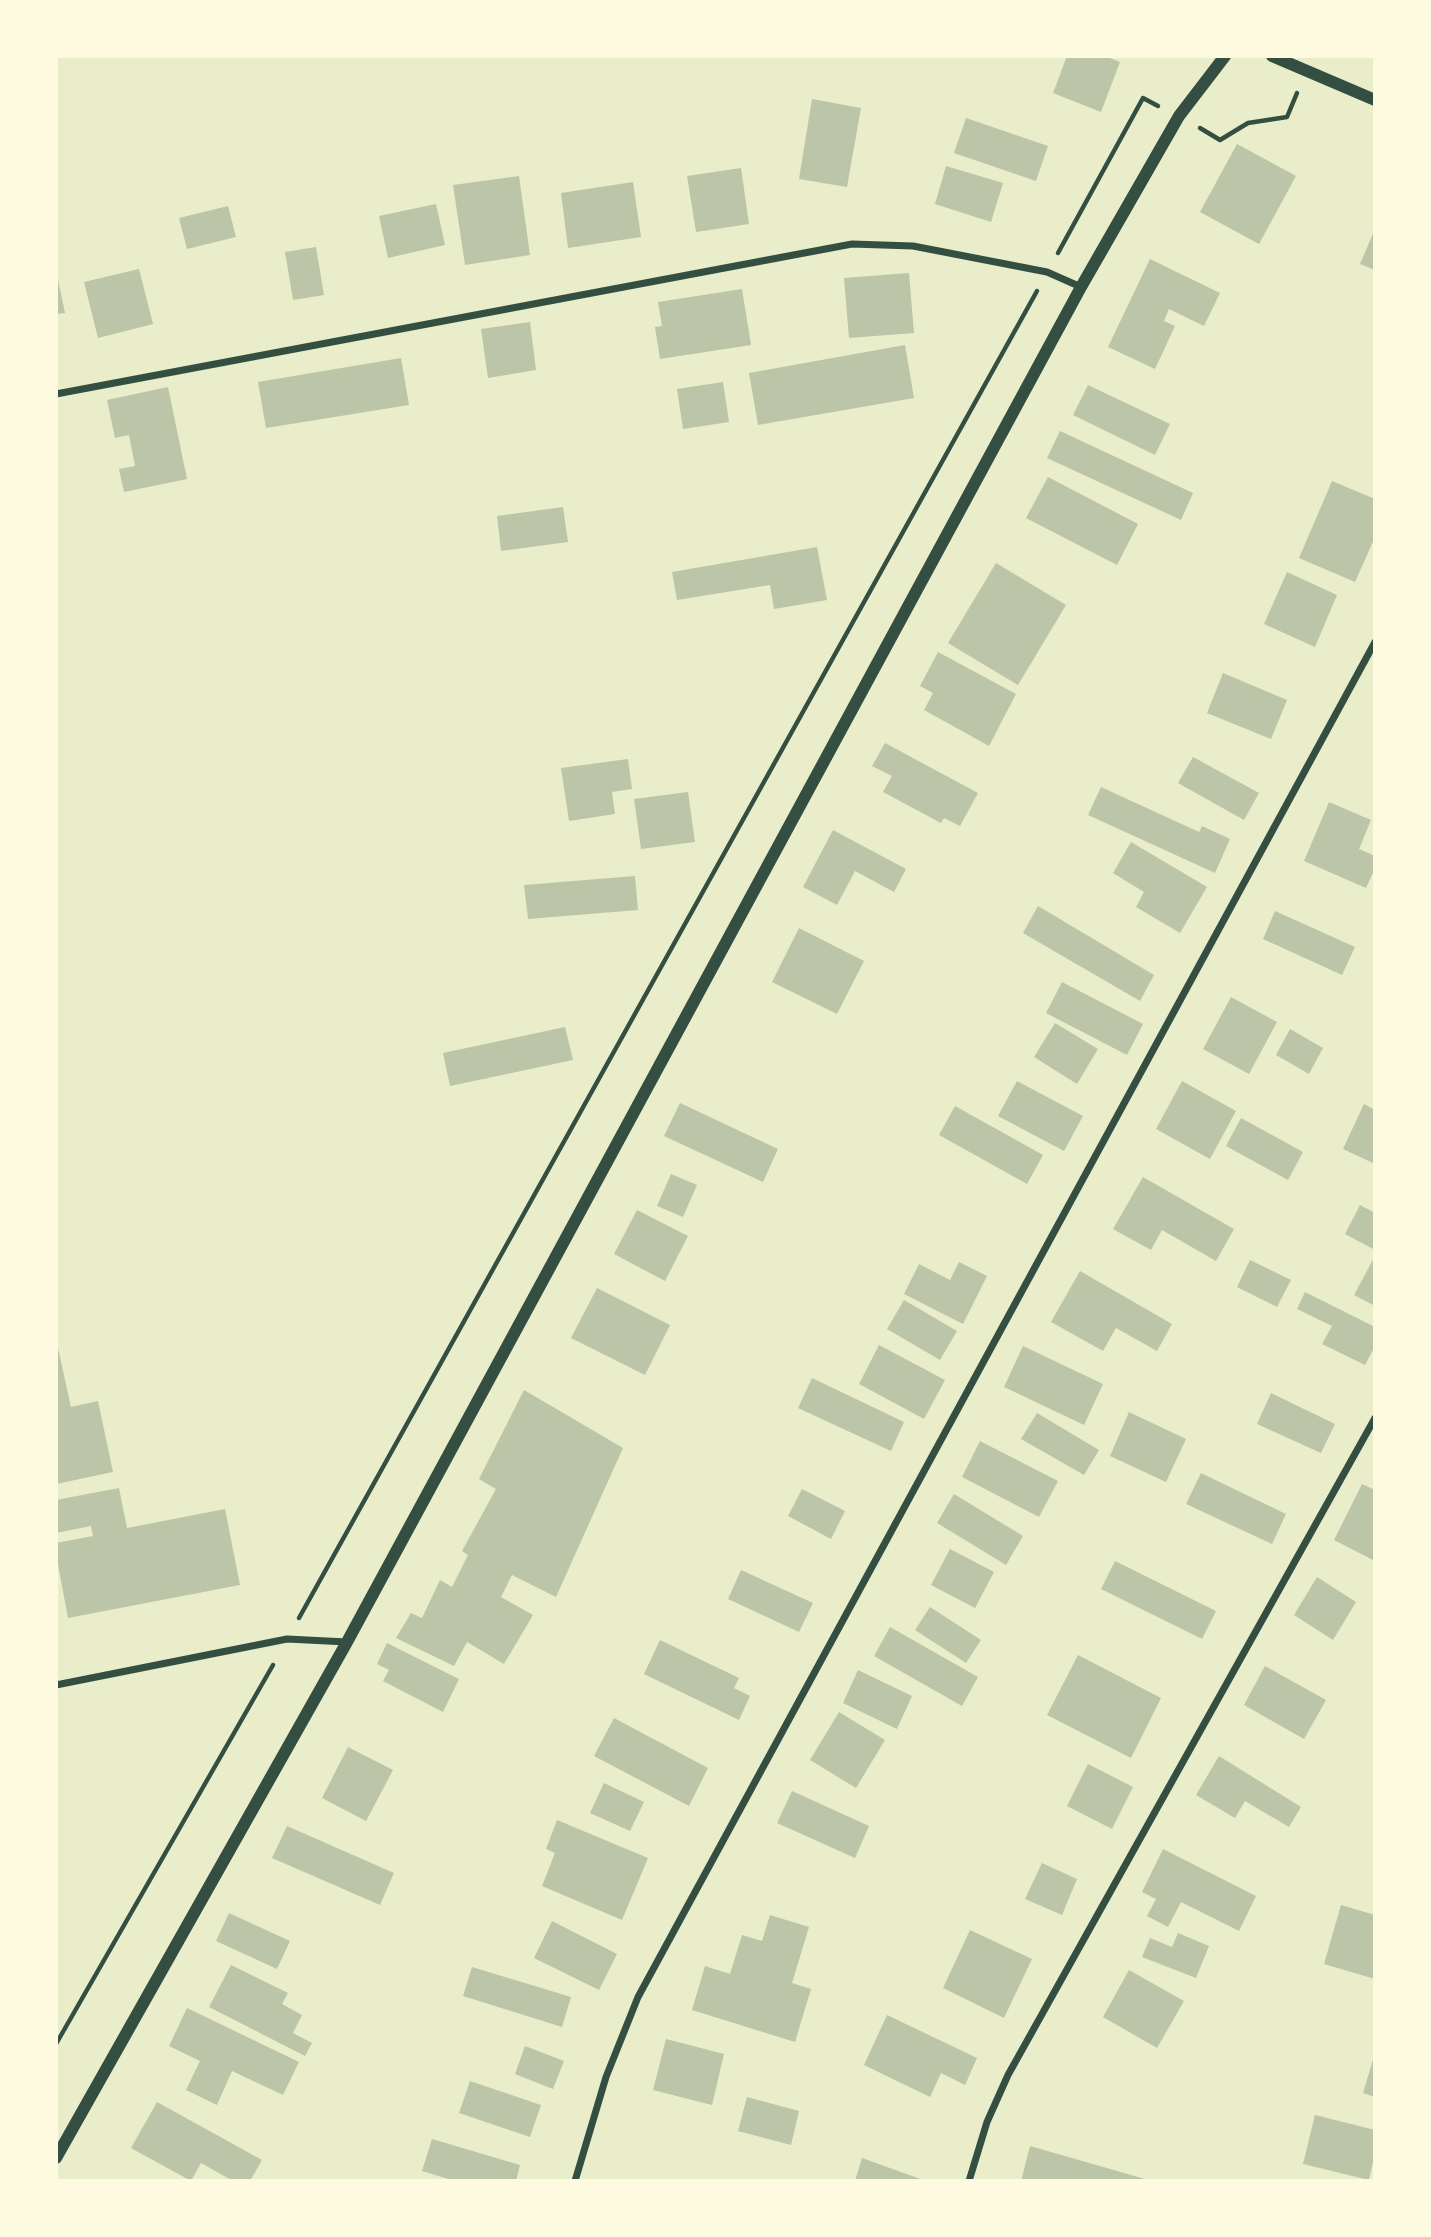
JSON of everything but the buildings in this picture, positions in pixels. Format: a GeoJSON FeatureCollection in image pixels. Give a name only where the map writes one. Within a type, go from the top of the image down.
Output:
{"type":"FeatureCollection","features":[{"type":"Feature","properties":{"kind":"street"},"geometry":{"type":"LineString","coordinates":[[56,2158],[346,1642],[1082,287],[1179,117],[1225,56]]}},
{"type":"Feature","properties":{"kind":"street"},"geometry":{"type":"LineString","coordinates":[[1272,56],[1375,100]]}},
{"type":"Feature","properties":{"kind":"street"},"geometry":{"type":"LineString","coordinates":[[56,394],[852,244],[913,246],[1047,272],[1082,287]]}},
{"type":"Feature","properties":{"kind":"street"},"geometry":{"type":"LineString","coordinates":[[575,2181],[606,2077],[638,1997],[1375,642]]}},
{"type":"Feature","properties":{"kind":"street"},"geometry":{"type":"LineString","coordinates":[[969,2181],[986,2122],[1008,2075],[1375,1418]]}},
{"type":"Feature","properties":{"kind":"street"},"geometry":{"type":"LineString","coordinates":[[56,1685],[288,1639],[346,1642]]}},
{"type":"Feature","properties":{"kind":"path"},"geometry":{"type":"LineString","coordinates":[[56,2044],[288,1639],[1143,98]]}},
{"type":"Feature","properties":{"kind":"path"},"geometry":{"type":"LineString","coordinates":[[1220,140],[1248,123],[1287,117]]}}]}
